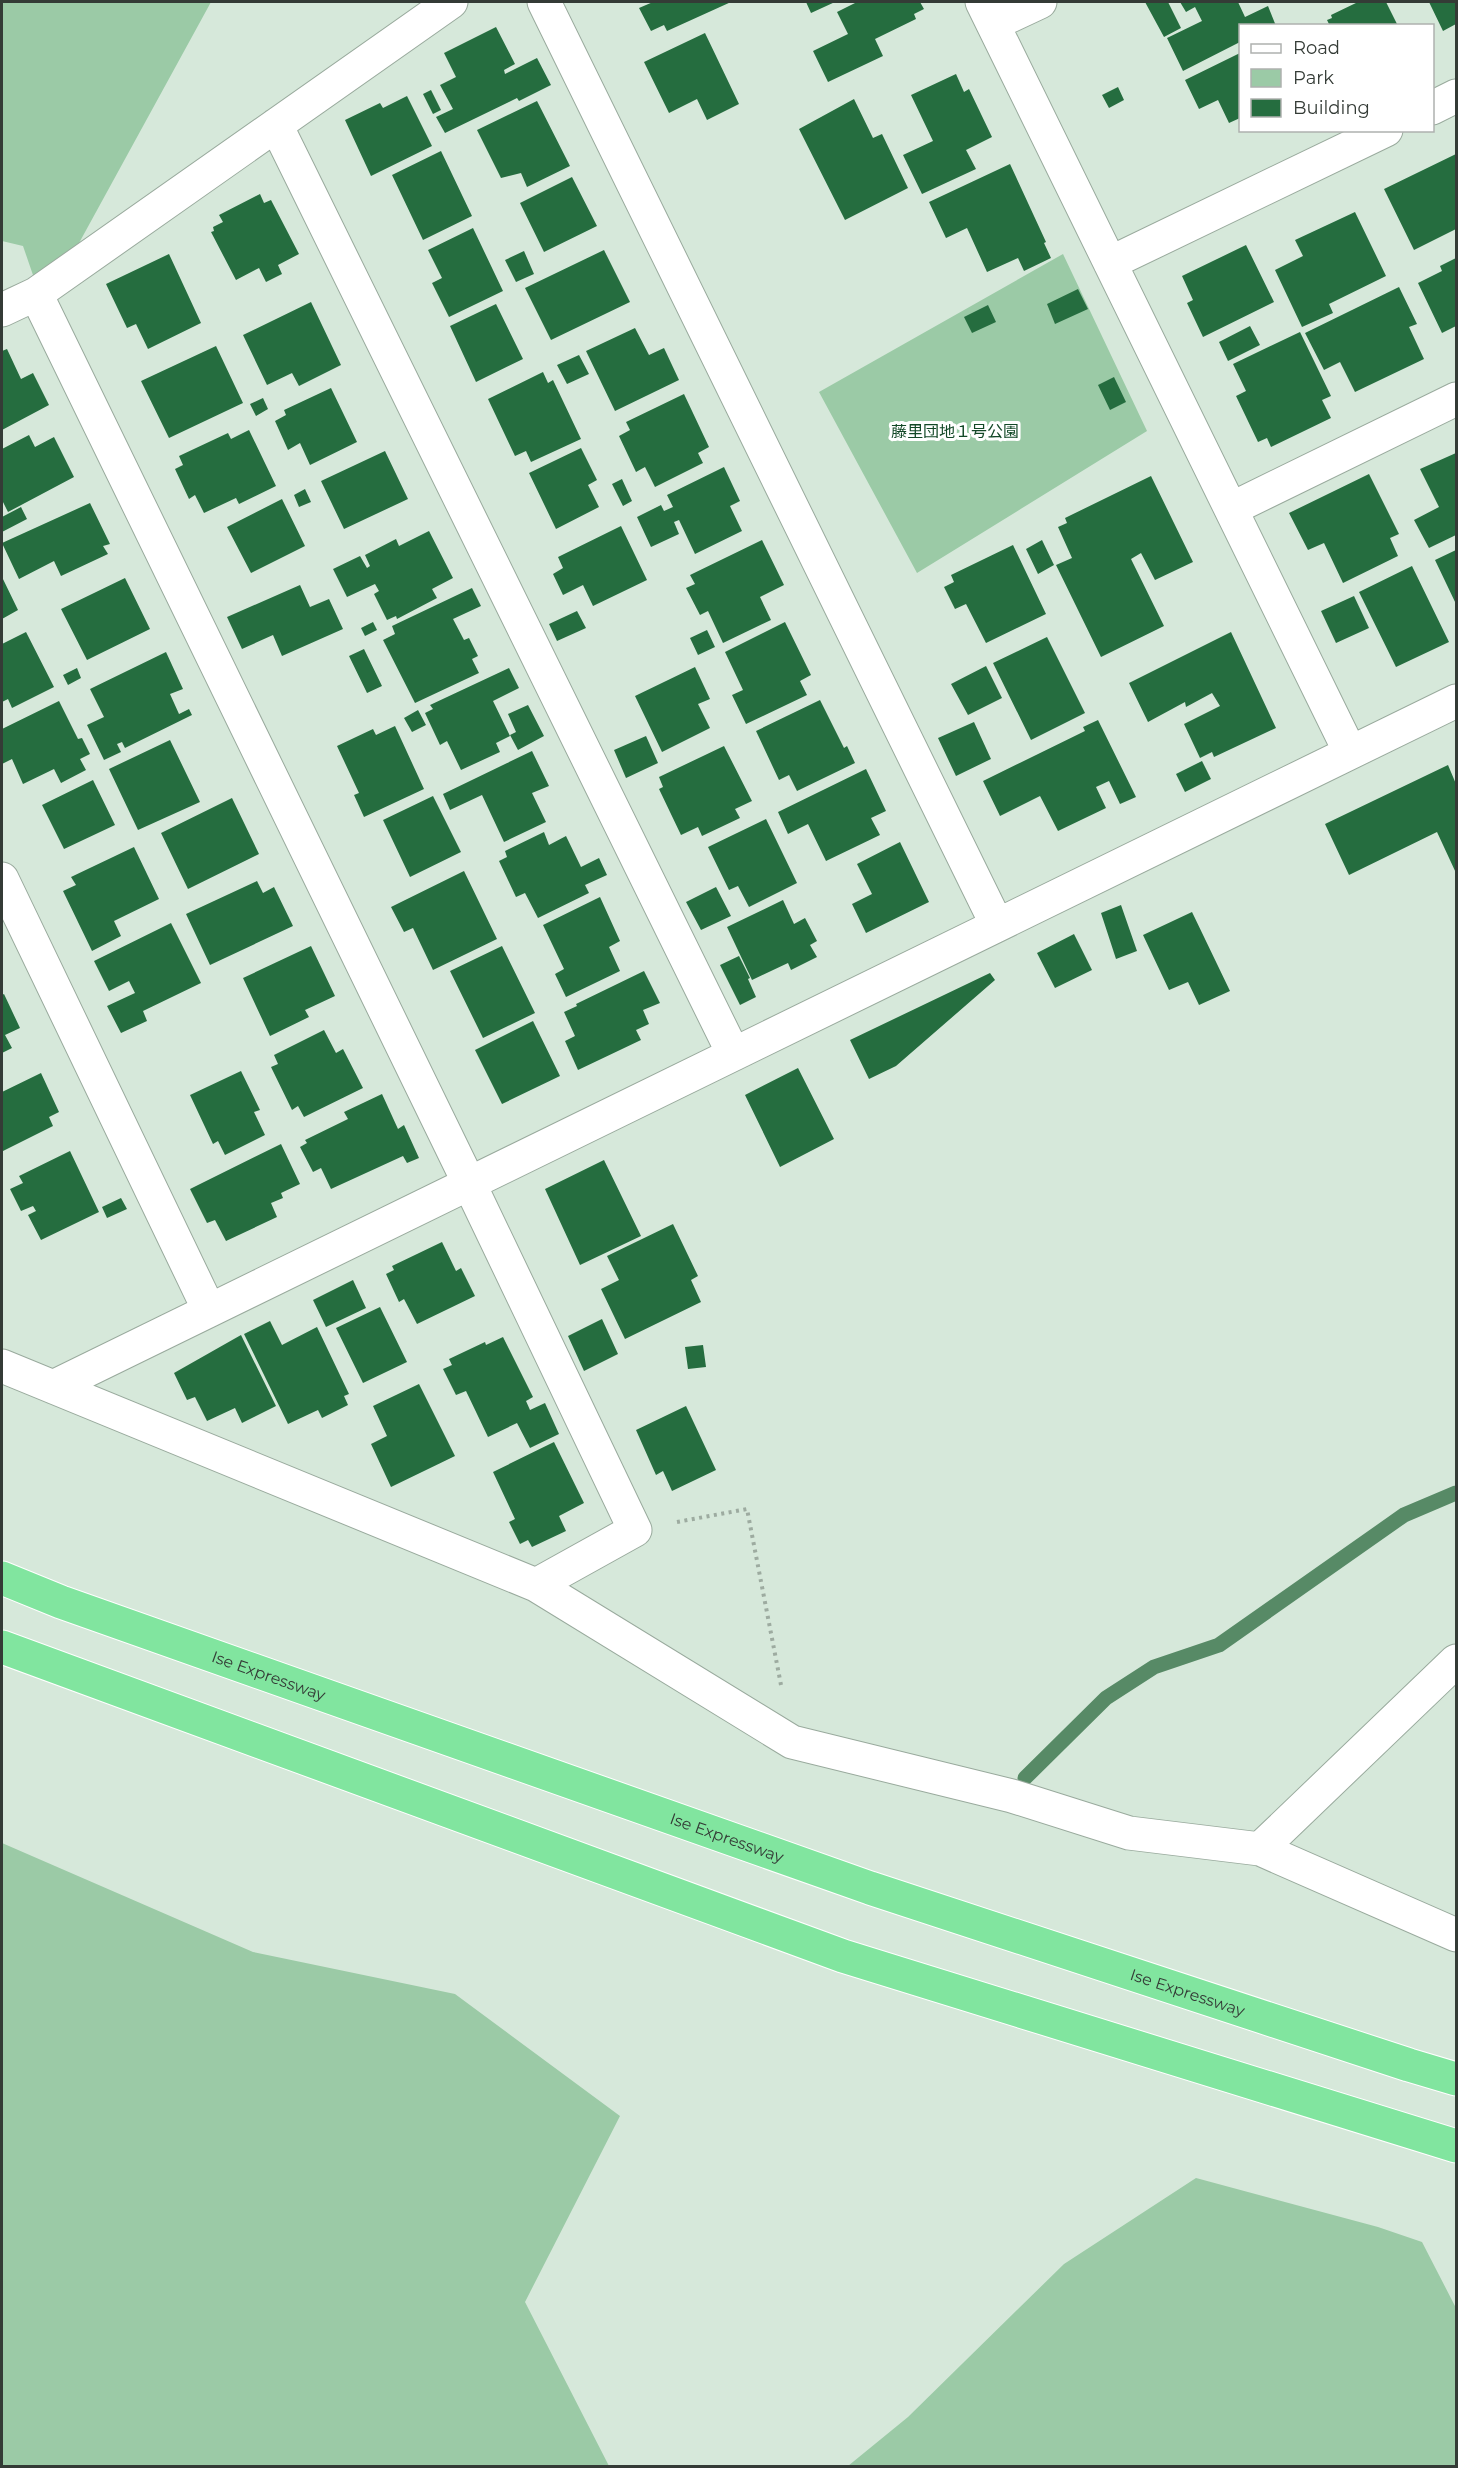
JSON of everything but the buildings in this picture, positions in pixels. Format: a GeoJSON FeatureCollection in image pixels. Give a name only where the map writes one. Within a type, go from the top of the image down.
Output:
{"type":"FeatureCollection","features":[{"type":"Feature","properties":{"kind":"highway","name":"Ise Expressway"},"geometry":{"type":"LineString","coordinates":[[2,1578],[61,1602],[870,1888],[1456,2079]]}},
{"type":"Feature","properties":{"kind":"highway"},"geometry":{"type":"LineString","coordinates":[[2,1647],[843,1956],[1456,2146]]}},
{"type":"Feature","properties":{"kind":"street"},"geometry":{"type":"LineString","coordinates":[[2,310],[36,294],[451,2]]}},
{"type":"Feature","properties":{"kind":"street"},"geometry":{"type":"LineString","coordinates":[[544,2],[997,925]]}},
{"type":"Feature","properties":{"kind":"street"},"geometry":{"type":"LineString","coordinates":[[1040,2],[988,13],[1350,752]]}},
{"type":"Feature","properties":{"kind":"street"},"geometry":{"type":"LineString","coordinates":[[1434,107],[1456,96]]}},
{"type":"Feature","properties":{"kind":"street"},"geometry":{"type":"LineString","coordinates":[[276,124],[733,1053]]}},
{"type":"Feature","properties":{"kind":"street"},"geometry":{"type":"LineString","coordinates":[[1110,263],[1382,132]]}},
{"type":"Feature","properties":{"kind":"street"},"geometry":{"type":"LineString","coordinates":[[36,294],[469,1183],[635,1530],[536,1585]]}},
{"type":"Feature","properties":{"kind":"street"},"geometry":{"type":"LineString","coordinates":[[1231,509],[1456,399]]}},
{"type":"Feature","properties":{"kind":"street"},"geometry":{"type":"LineString","coordinates":[[53,1387],[1456,701]]}},
{"type":"Feature","properties":{"kind":"street"},"geometry":{"type":"LineString","coordinates":[[2,879],[209,1310]]}},
{"type":"Feature","properties":{"kind":"street"},"geometry":{"type":"LineString","coordinates":[[2,1366],[536,1585],[792,1742],[1012,1796],[1129,1833],[1260,1849],[1456,1935]]}},
{"type":"Feature","properties":{"kind":"street"},"geometry":{"type":"LineString","coordinates":[[1260,1849],[1456,1661]]}},
{"type":"Feature","properties":{"kind":"path"},"geometry":{"type":"LineString","coordinates":[[635,1530],[747,1509],[792,1742]]}},
{"type":"Feature","properties":{"kind":"green space"},"geometry":{"type":"Polygon","coordinates":[[[2,2],[211,2],[44,307],[23,246],[2,241],[2,2]]]}},
{"type":"Feature","properties":{"kind":"green space","name":"藤里団地１号公園"},"geometry":{"type":"Polygon","coordinates":[[[1063,254],[1147,431],[917,573],[819,392],[1063,254]]]}},
{"type":"Feature","properties":{"kind":"green space"},"geometry":{"type":"Polygon","coordinates":[[[2,1843],[253,1952],[455,1994],[620,2116],[525,2302],[609,2466],[2,2466],[2,1843]]]}},
{"type":"Feature","properties":{"kind":"green space"},"geometry":{"type":"Polygon","coordinates":[[[1196,2178],[1378,2227],[1422,2242],[1456,2308],[1456,2466],[848,2466],[908,2417],[1064,2264],[1196,2178]]]}},
{"type":"Feature","properties":{"kind":"waterway"},"geometry":{"type":"LineString","coordinates":[[1025,1778],[1106,1698],[1154,1667],[1219,1645],[1404,1515],[1456,1493]]}}]}
